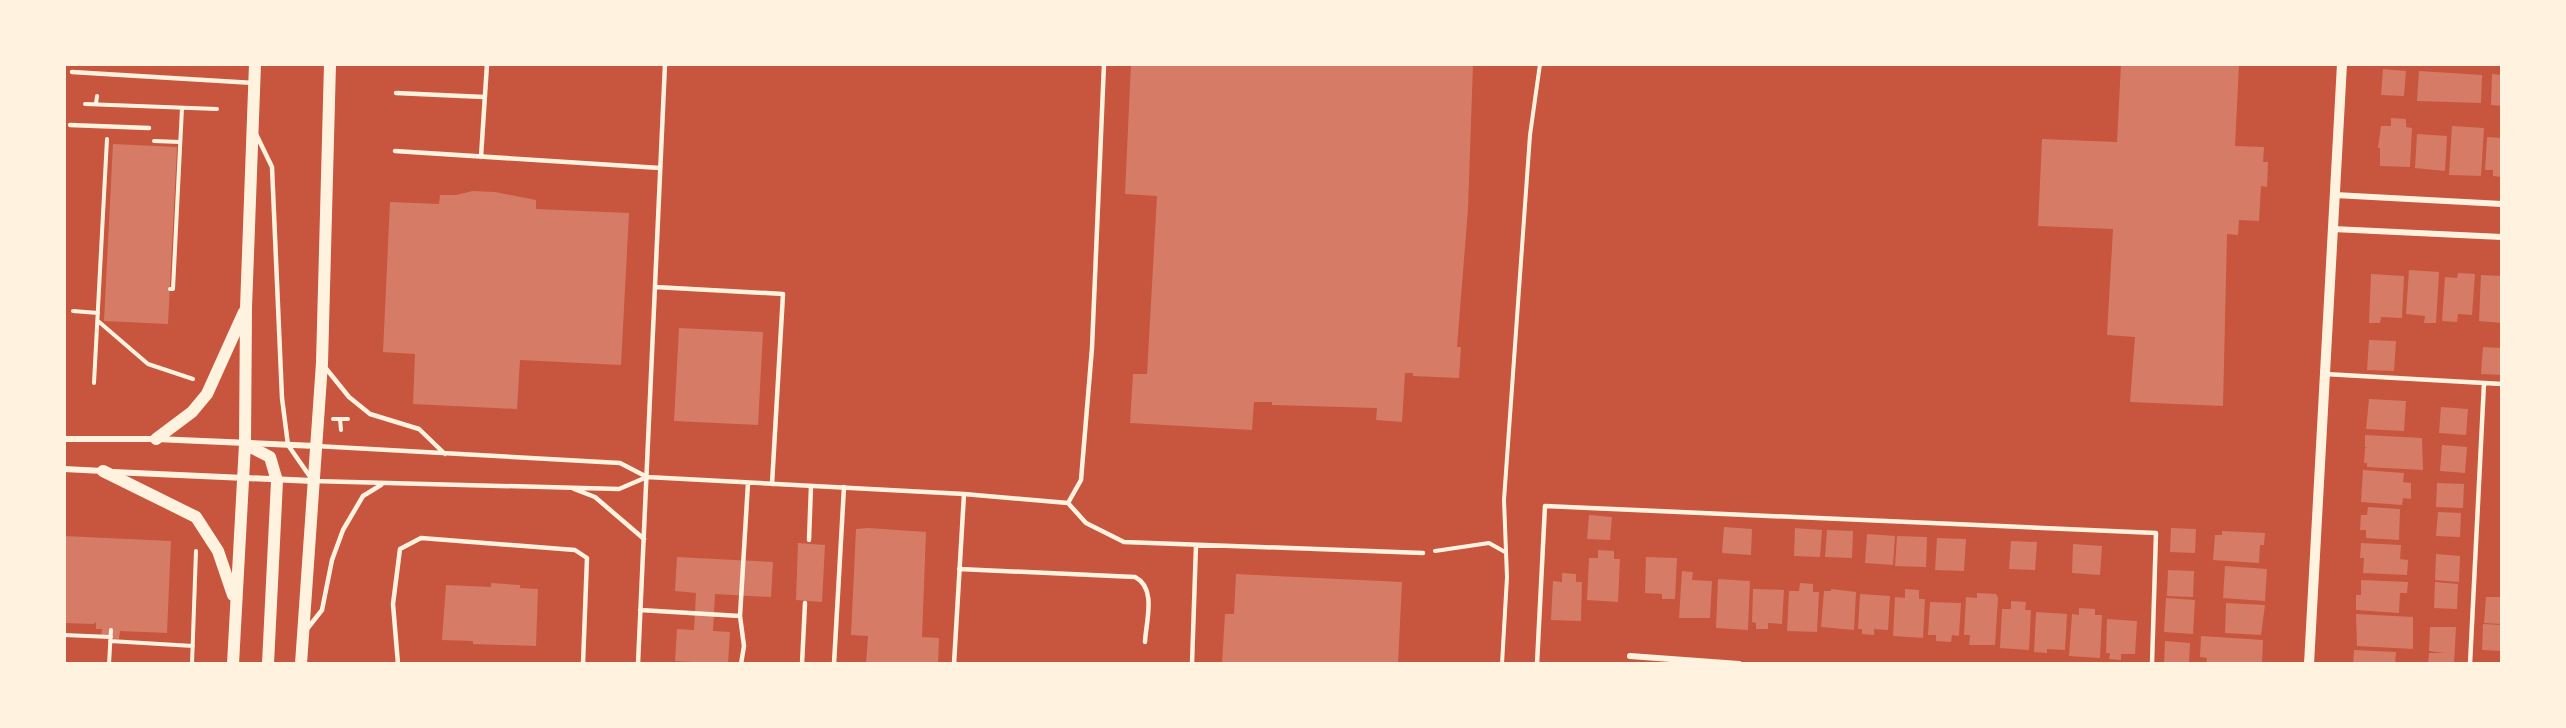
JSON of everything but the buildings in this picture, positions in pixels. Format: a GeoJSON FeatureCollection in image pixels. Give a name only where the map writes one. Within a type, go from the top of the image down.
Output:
{"type":"FeatureCollection","features":[{"type":"Feature","properties":{"kind":"main road"},"geometry":{"type":"LineString","coordinates":[[234,663],[245,444],[246,308],[255,64]]}},
{"type":"Feature","properties":{"kind":"main road"},"geometry":{"type":"LineString","coordinates":[[301,663],[322,363],[330,64]]}},
{"type":"Feature","properties":{"kind":"main road"},"geometry":{"type":"LineString","coordinates":[[156,439],[192,412],[207,394],[246,308]]}},
{"type":"Feature","properties":{"kind":"main road"},"geometry":{"type":"LineString","coordinates":[[245,444],[270,457],[277,481],[268,663]]}},
{"type":"Feature","properties":{"kind":"main road"},"geometry":{"type":"LineString","coordinates":[[103,471],[196,517],[218,551],[236,602]]}},
{"type":"Feature","properties":{"kind":"street"},"geometry":{"type":"LineString","coordinates":[[2310,663],[2342,64]]}},
{"type":"Feature","properties":{"kind":"street"},"geometry":{"type":"LineString","coordinates":[[2335,195],[2502,204]]}},
{"type":"Feature","properties":{"kind":"street"},"geometry":{"type":"LineString","coordinates":[[2333,229],[2502,237]]}},
{"type":"Feature","properties":{"kind":"street"},"geometry":{"type":"LineString","coordinates":[[64,439],[156,439],[316,446]]}},
{"type":"Feature","properties":{"kind":"street"},"geometry":{"type":"LineString","coordinates":[[64,469],[313,481]]}},
{"type":"Feature","properties":{"kind":"street"},"geometry":{"type":"LineString","coordinates":[[1630,656],[1739,663]]}},
{"type":"Feature","properties":{"kind":"lane"},"geometry":{"type":"LineString","coordinates":[[481,157],[487,64]]}},
{"type":"Feature","properties":{"kind":"lane"},"geometry":{"type":"LineString","coordinates":[[638,663],[665,64]]}},
{"type":"Feature","properties":{"kind":"lane"},"geometry":{"type":"LineString","coordinates":[[1068,503],[1081,480],[1092,348],[1104,64]]}},
{"type":"Feature","properties":{"kind":"lane"},"geometry":{"type":"LineString","coordinates":[[72,72],[254,83]]}},
{"type":"Feature","properties":{"kind":"lane"},"geometry":{"type":"LineString","coordinates":[[396,93],[484,97]]}},
{"type":"Feature","properties":{"kind":"lane"},"geometry":{"type":"LineString","coordinates":[[70,124],[149,128]]}},
{"type":"Feature","properties":{"kind":"lane"},"geometry":{"type":"LineString","coordinates":[[253,127],[272,167],[282,398],[288,446],[313,481],[619,489],[647,477]]}},
{"type":"Feature","properties":{"kind":"lane"},"geometry":{"type":"LineString","coordinates":[[395,151],[660,168]]}},
{"type":"Feature","properties":{"kind":"lane"},"geometry":{"type":"LineString","coordinates":[[655,287],[783,294],[772,484]]}},
{"type":"Feature","properties":{"kind":"lane"},"geometry":{"type":"LineString","coordinates":[[322,363],[350,397],[370,414],[419,429],[445,454]]}},
{"type":"Feature","properties":{"kind":"lane"},"geometry":{"type":"LineString","coordinates":[[2325,374],[2502,384]]}},
{"type":"Feature","properties":{"kind":"lane"},"geometry":{"type":"LineString","coordinates":[[2470,663],[2484,383]]}},
{"type":"Feature","properties":{"kind":"lane"},"geometry":{"type":"LineString","coordinates":[[316,446],[620,463],[647,477],[964,494],[1068,503],[1086,523],[1124,542],[1422,553]]}},
{"type":"Feature","properties":{"kind":"lane"},"geometry":{"type":"LineString","coordinates":[[741,663],[744,646],[740,616],[748,483]]}},
{"type":"Feature","properties":{"kind":"lane"},"geometry":{"type":"LineString","coordinates":[[303,634],[322,610],[332,560],[343,530],[363,496],[382,484]]}},
{"type":"Feature","properties":{"kind":"lane"},"geometry":{"type":"LineString","coordinates":[[808,540],[811,486]]}},
{"type":"Feature","properties":{"kind":"lane"},"geometry":{"type":"LineString","coordinates":[[569,487],[595,497],[644,539]]}},
{"type":"Feature","properties":{"kind":"lane"},"geometry":{"type":"LineString","coordinates":[[834,663],[844,487]]}},
{"type":"Feature","properties":{"kind":"lane"},"geometry":{"type":"LineString","coordinates":[[954,663],[964,494]]}},
{"type":"Feature","properties":{"kind":"lane"},"geometry":{"type":"LineString","coordinates":[[1537,663],[1545,506],[2156,533],[2152,663]]}},
{"type":"Feature","properties":{"kind":"lane"},"geometry":{"type":"LineString","coordinates":[[398,663],[393,604],[400,549],[421,538],[575,550],[587,558],[583,663]]}},
{"type":"Feature","properties":{"kind":"lane"},"geometry":{"type":"LineString","coordinates":[[1192,663],[1196,545]]}},
{"type":"Feature","properties":{"kind":"lane"},"geometry":{"type":"LineString","coordinates":[[959,569],[1135,577],[1144,581],[1148,589],[1144,642]]}},
{"type":"Feature","properties":{"kind":"lane"},"geometry":{"type":"LineString","coordinates":[[802,663],[805,603]]}},
{"type":"Feature","properties":{"kind":"lane"},"geometry":{"type":"LineString","coordinates":[[640,610],[740,616]]}},
{"type":"Feature","properties":{"kind":"path"},"geometry":{"type":"LineString","coordinates":[[1503,663],[1506,552],[1503,500],[1530,135],[1540,64]]}},
{"type":"Feature","properties":{"kind":"path"},"geometry":{"type":"LineString","coordinates":[[96,96],[96,104]]}},
{"type":"Feature","properties":{"kind":"path"},"geometry":{"type":"LineString","coordinates":[[86,104],[217,109]]}},
{"type":"Feature","properties":{"kind":"path"},"geometry":{"type":"LineString","coordinates":[[170,289],[173,289],[182,108]]}},
{"type":"Feature","properties":{"kind":"path"},"geometry":{"type":"LineString","coordinates":[[94,383],[107,138],[117,139]]}},
{"type":"Feature","properties":{"kind":"path"},"geometry":{"type":"LineString","coordinates":[[148,140],[180,142]]}},
{"type":"Feature","properties":{"kind":"path"},"geometry":{"type":"LineString","coordinates":[[74,311],[98,313]]}},
{"type":"Feature","properties":{"kind":"path"},"geometry":{"type":"LineString","coordinates":[[98,321],[148,363],[193,379]]}},
{"type":"Feature","properties":{"kind":"path"},"geometry":{"type":"LineString","coordinates":[[332,419],[348,419]]}},
{"type":"Feature","properties":{"kind":"path"},"geometry":{"type":"LineString","coordinates":[[340,419],[341,430]]}},
{"type":"Feature","properties":{"kind":"path"},"geometry":{"type":"LineString","coordinates":[[192,663],[197,555],[194,543]]}},
{"type":"Feature","properties":{"kind":"path"},"geometry":{"type":"LineString","coordinates":[[1422,553],[1489,543],[1506,552]]}},
{"type":"Feature","properties":{"kind":"path"},"geometry":{"type":"LineString","coordinates":[[109,663],[111,630]]}},
{"type":"Feature","properties":{"kind":"path"},"geometry":{"type":"LineString","coordinates":[[64,635],[193,646]]}}]}
